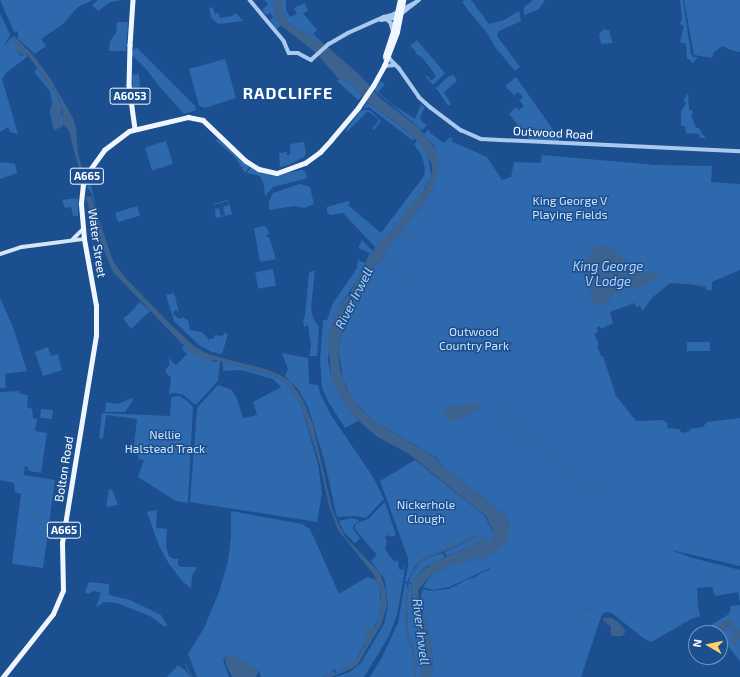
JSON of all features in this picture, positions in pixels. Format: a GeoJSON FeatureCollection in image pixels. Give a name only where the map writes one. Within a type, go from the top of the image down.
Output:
{"type":"FeatureCollection","features":[{"type":"Feature","properties":{"kind":"main road","name":"A6053"},"geometry":{"type":"LineString","coordinates":[[133,0],[129,70],[134,130]]}},
{"type":"Feature","properties":{"kind":"main road"},"geometry":{"type":"LineString","coordinates":[[377,78],[398,29],[402,0]]}},
{"type":"Feature","properties":{"kind":"main road"},"geometry":{"type":"LineString","coordinates":[[377,78],[384,66],[399,15]]}},
{"type":"Feature","properties":{"kind":"main road","name":"A665"},"geometry":{"type":"LineString","coordinates":[[134,130],[183,118],[193,117],[202,119],[253,166],[264,171],[277,173],[304,163],[318,154],[362,102],[377,78]]}},
{"type":"Feature","properties":{"kind":"main road","name":"Water Street"},"geometry":{"type":"LineString","coordinates":[[91,366],[96,335],[96,306],[84,239],[81,197],[85,178],[104,150],[121,136],[134,130]]}},
{"type":"Feature","properties":{"kind":"main road"},"geometry":{"type":"LineString","coordinates":[[72,240],[83,229]]}},
{"type":"Feature","properties":{"kind":"main road"},"geometry":{"type":"LineString","coordinates":[[0,254],[20,248],[84,239]]}},
{"type":"Feature","properties":{"kind":"main road","name":"Bolton Road"},"geometry":{"type":"LineString","coordinates":[[3,677],[53,614],[63,590],[62,545],[91,366]]}},
{"type":"Feature","properties":{"kind":"street"},"geometry":{"type":"LineString","coordinates":[[250,0],[284,41],[289,53],[298,53],[311,60],[327,46],[348,33],[380,20],[399,15],[410,5],[415,3]]}},
{"type":"Feature","properties":{"kind":"street"},"geometry":{"type":"LineString","coordinates":[[402,0],[410,5]]}},
{"type":"Feature","properties":{"kind":"street"},"geometry":{"type":"LineString","coordinates":[[380,20],[399,15],[419,0]]}},
{"type":"Feature","properties":{"kind":"street"},"geometry":{"type":"LineString","coordinates":[[386,19],[392,24],[393,32]]}},
{"type":"Feature","properties":{"kind":"street","name":"Outwood Road"},"geometry":{"type":"LineString","coordinates":[[386,58],[395,64],[419,97],[430,107],[467,134],[481,139],[740,152]]}},
{"type":"Feature","properties":{"kind":"street"},"geometry":{"type":"LineString","coordinates":[[384,66],[395,64]]}},
{"type":"Feature","properties":{"kind":"green space"},"geometry":{"type":"Polygon","coordinates":[[[0,0],[93,0],[78,7],[63,24],[41,39],[46,46],[35,54],[18,39],[18,33],[17,31],[14,32],[0,0]]]}},
{"type":"Feature","properties":{"kind":"green space"},"geometry":{"type":"Polygon","coordinates":[[[98,0],[122,0],[110,2],[98,11],[92,5],[98,0]]]}},
{"type":"Feature","properties":{"kind":"green space"},"geometry":{"type":"Polygon","coordinates":[[[264,0],[273,0],[276,19],[281,25],[277,29],[270,20],[273,17],[270,13],[266,15],[262,10],[268,4],[264,0]]]}},
{"type":"Feature","properties":{"kind":"green space"},"geometry":{"type":"Polygon","coordinates":[[[282,0],[286,0],[286,10],[290,17],[297,14],[294,8],[305,3],[308,11],[303,13],[317,30],[313,34],[324,44],[288,23],[282,9],[282,0]]]}},
{"type":"Feature","properties":{"kind":"green space"},"geometry":{"type":"Polygon","coordinates":[[[465,0],[471,0],[489,24],[504,20],[519,11],[521,21],[499,31],[497,36],[520,67],[515,71],[495,47],[488,34],[462,2],[465,0]]]}},
{"type":"Feature","properties":{"kind":"green space"},"geometry":{"type":"Polygon","coordinates":[[[533,0],[545,0],[539,9],[524,15],[524,7],[533,0]]]}},
{"type":"Feature","properties":{"kind":"green space"},"geometry":{"type":"Polygon","coordinates":[[[680,0],[683,0],[691,54],[693,57],[698,57],[693,63],[687,58],[686,44],[680,42],[684,26],[680,24],[682,19],[680,0]]]}},
{"type":"Feature","properties":{"kind":"green space"},"geometry":{"type":"Polygon","coordinates":[[[684,0],[740,0],[740,52],[723,46],[714,52],[712,58],[694,55],[684,0]]]}},
{"type":"Feature","properties":{"kind":"green space"},"geometry":{"type":"Polygon","coordinates":[[[209,7],[213,8],[215,14],[219,13],[220,18],[232,16],[236,13],[243,21],[218,24],[211,17],[209,7]]]}},
{"type":"Feature","properties":{"kind":"green space"},"geometry":{"type":"Polygon","coordinates":[[[0,13],[10,35],[4,46],[11,38],[20,55],[24,56],[26,54],[28,56],[6,73],[2,79],[18,134],[10,132],[8,127],[0,132],[0,13]]]}},
{"type":"Feature","properties":{"kind":"green space"},"geometry":{"type":"Polygon","coordinates":[[[117,22],[128,22],[126,51],[109,51],[110,41],[116,33],[117,22]]]}},
{"type":"Feature","properties":{"kind":"green space"},"geometry":{"type":"Polygon","coordinates":[[[604,29],[610,31],[613,43],[601,44],[599,34],[604,29]]]}},
{"type":"Feature","properties":{"kind":"green space"},"geometry":{"type":"Polygon","coordinates":[[[417,40],[445,73],[433,85],[426,77],[428,76],[431,81],[436,76],[422,57],[416,54],[415,50],[410,46],[417,40]]]}},
{"type":"Feature","properties":{"kind":"green space"},"geometry":{"type":"Polygon","coordinates":[[[137,48],[195,106],[196,110],[184,114],[146,69],[131,54],[134,49],[137,48]]]}},
{"type":"Feature","properties":{"kind":"green space"},"geometry":{"type":"Polygon","coordinates":[[[225,59],[236,98],[205,108],[199,106],[189,69],[225,59]]]}},
{"type":"Feature","properties":{"kind":"green space"},"geometry":{"type":"Polygon","coordinates":[[[37,69],[56,94],[61,105],[63,126],[61,127],[59,120],[61,113],[53,100],[52,113],[54,131],[50,112],[52,101],[50,91],[34,72],[37,69]]]}},
{"type":"Feature","properties":{"kind":"green space"},"geometry":{"type":"Polygon","coordinates":[[[132,74],[139,74],[140,87],[133,87],[132,74]]]}},
{"type":"Feature","properties":{"kind":"green space"},"geometry":{"type":"Polygon","coordinates":[[[454,75],[457,81],[444,92],[451,104],[448,106],[437,89],[435,89],[449,76],[454,75]]]}},
{"type":"Feature","properties":{"kind":"green space"},"geometry":{"type":"Polygon","coordinates":[[[516,77],[559,138],[559,142],[530,140],[509,114],[516,107],[519,110],[524,106],[518,99],[520,100],[523,97],[518,92],[515,94],[516,97],[505,86],[516,77]]]}},
{"type":"Feature","properties":{"kind":"green space"},"geometry":{"type":"Polygon","coordinates":[[[341,78],[350,83],[362,96],[358,100],[337,81],[341,78]]]}},
{"type":"Feature","properties":{"kind":"green space"},"geometry":{"type":"Polygon","coordinates":[[[380,81],[385,84],[378,92],[393,105],[415,119],[421,104],[425,107],[420,117],[422,122],[427,125],[422,130],[374,90],[380,81]]]}},
{"type":"Feature","properties":{"kind":"green space"},"geometry":{"type":"Polygon","coordinates":[[[688,93],[689,110],[692,110],[693,114],[691,115],[696,128],[699,128],[706,138],[700,138],[699,134],[686,133],[685,126],[681,126],[681,112],[686,103],[683,101],[688,93]]]}},
{"type":"Feature","properties":{"kind":"green space"},"geometry":{"type":"Polygon","coordinates":[[[367,103],[372,105],[416,139],[412,140],[369,107],[363,109],[367,103]]]}},
{"type":"Feature","properties":{"kind":"green space"},"geometry":{"type":"Polygon","coordinates":[[[370,110],[381,121],[374,130],[372,128],[378,122],[378,119],[368,111],[347,132],[346,130],[360,111],[370,110]]]}},
{"type":"Feature","properties":{"kind":"green space","name":"Outwood Country Park"},"geometry":{"type":"Polygon","coordinates":[[[429,129],[430,133],[444,143],[450,137],[453,139],[451,141],[487,157],[502,180],[511,177],[514,162],[541,163],[542,155],[656,165],[712,166],[711,182],[740,184],[740,270],[712,282],[712,290],[706,290],[706,287],[688,284],[670,283],[653,297],[642,311],[640,306],[636,307],[635,303],[610,312],[613,323],[601,329],[599,326],[597,327],[598,332],[594,334],[616,396],[636,421],[662,420],[668,423],[667,428],[679,429],[682,433],[690,431],[690,429],[703,427],[707,422],[740,418],[740,566],[667,549],[693,558],[740,570],[740,603],[738,592],[715,596],[712,587],[697,588],[700,616],[693,618],[651,642],[643,638],[612,613],[607,612],[602,614],[581,677],[431,677],[433,665],[430,634],[424,619],[421,596],[423,589],[431,591],[449,589],[490,570],[490,568],[449,587],[433,590],[423,587],[432,574],[451,565],[476,558],[482,559],[497,550],[505,514],[497,510],[447,470],[434,456],[371,419],[351,396],[343,379],[338,347],[344,327],[374,267],[381,262],[386,251],[425,202],[434,187],[435,146],[424,134],[429,129]]]}},
{"type":"Feature","properties":{"kind":"green space"},"geometry":{"type":"Polygon","coordinates":[[[216,138],[250,166],[245,173],[235,157],[217,142],[216,138]]]}},
{"type":"Feature","properties":{"kind":"green space"},"geometry":{"type":"Polygon","coordinates":[[[166,141],[173,164],[152,170],[145,147],[166,141]]]}},
{"type":"Feature","properties":{"kind":"green space"},"geometry":{"type":"Polygon","coordinates":[[[417,141],[421,144],[428,156],[431,176],[422,193],[393,230],[375,247],[343,213],[330,215],[327,212],[327,207],[348,201],[350,202],[348,205],[381,233],[424,176],[425,168],[422,156],[414,144],[417,141]]]}},
{"type":"Feature","properties":{"kind":"green space"},"geometry":{"type":"Polygon","coordinates":[[[304,142],[306,154],[304,157],[289,165],[280,167],[279,153],[287,152],[287,155],[290,155],[290,144],[304,142]]]}},
{"type":"Feature","properties":{"kind":"green space"},"geometry":{"type":"Polygon","coordinates":[[[0,163],[15,164],[17,173],[0,179],[0,163]]]}},
{"type":"Feature","properties":{"kind":"green space"},"geometry":{"type":"Polygon","coordinates":[[[97,166],[97,172],[100,174],[102,180],[91,185],[97,212],[91,192],[87,187],[97,166]]]}},
{"type":"Feature","properties":{"kind":"green space"},"geometry":{"type":"Polygon","coordinates":[[[251,167],[275,175],[302,170],[305,171],[307,176],[305,179],[273,187],[265,196],[264,185],[260,176],[247,173],[251,167]]]}},
{"type":"Feature","properties":{"kind":"green space"},"geometry":{"type":"Polygon","coordinates":[[[299,184],[310,187],[314,204],[304,208],[294,206],[269,210],[269,201],[273,193],[299,184]]]}},
{"type":"Feature","properties":{"kind":"green space"},"geometry":{"type":"Polygon","coordinates":[[[78,199],[78,216],[73,216],[71,207],[65,208],[62,200],[78,199]]]}},
{"type":"Feature","properties":{"kind":"green space"},"geometry":{"type":"Polygon","coordinates":[[[227,200],[228,201],[214,205],[227,200]]]}},
{"type":"Feature","properties":{"kind":"green space"},"geometry":{"type":"Polygon","coordinates":[[[228,201],[232,214],[216,218],[214,206],[215,209],[219,208],[221,216],[225,215],[223,207],[229,205],[228,201]]]}},
{"type":"Feature","properties":{"kind":"green space"},"geometry":{"type":"Polygon","coordinates":[[[137,206],[140,216],[118,222],[115,213],[137,206]]]}},
{"type":"Feature","properties":{"kind":"green space"},"geometry":{"type":"Polygon","coordinates":[[[264,226],[267,228],[269,234],[266,235],[266,237],[269,237],[276,259],[260,262],[254,228],[264,226]]]}},
{"type":"Feature","properties":{"kind":"green space"},"geometry":{"type":"Polygon","coordinates":[[[362,240],[373,251],[361,274],[339,307],[330,330],[328,361],[331,377],[342,400],[358,421],[345,428],[329,403],[322,388],[320,360],[323,320],[327,320],[333,303],[357,268],[358,260],[365,263],[370,253],[358,248],[362,240]]]}},
{"type":"Feature","properties":{"kind":"green space"},"geometry":{"type":"Polygon","coordinates":[[[273,269],[276,286],[258,289],[255,272],[273,269]]]}},
{"type":"Feature","properties":{"kind":"green space"},"geometry":{"type":"Polygon","coordinates":[[[315,270],[311,308],[313,318],[319,327],[317,356],[309,356],[311,347],[308,325],[304,327],[303,320],[305,316],[309,273],[315,270]]]}},
{"type":"Feature","properties":{"kind":"green space"},"geometry":{"type":"Polygon","coordinates":[[[174,293],[179,312],[175,310],[173,314],[180,319],[182,317],[188,320],[190,330],[202,332],[208,338],[209,342],[209,339],[213,339],[215,335],[223,336],[224,333],[228,334],[222,354],[212,352],[199,345],[174,321],[166,295],[174,293]]]}},
{"type":"Feature","properties":{"kind":"green space"},"geometry":{"type":"Polygon","coordinates":[[[0,298],[13,327],[27,371],[5,374],[6,388],[0,388],[0,298]]]}},
{"type":"Feature","properties":{"kind":"green space"},"geometry":{"type":"Polygon","coordinates":[[[140,302],[150,311],[131,329],[123,318],[128,315],[140,302]]]}},
{"type":"Feature","properties":{"kind":"green space"},"geometry":{"type":"Polygon","coordinates":[[[687,342],[710,342],[710,351],[687,351],[687,342]]]}},
{"type":"Feature","properties":{"kind":"green space"},"geometry":{"type":"Polygon","coordinates":[[[185,345],[189,351],[215,362],[220,361],[218,381],[197,404],[194,404],[184,395],[176,393],[169,394],[171,378],[165,371],[170,364],[168,358],[176,365],[187,354],[182,348],[185,345]]]}},
{"type":"Feature","properties":{"kind":"green space"},"geometry":{"type":"Polygon","coordinates":[[[48,347],[51,356],[58,354],[62,370],[43,376],[35,352],[48,347]]]}},
{"type":"Feature","properties":{"kind":"green space"},"geometry":{"type":"Polygon","coordinates":[[[282,353],[308,358],[309,384],[318,385],[320,393],[331,415],[373,477],[384,499],[366,518],[354,516],[337,517],[325,463],[308,407],[298,389],[285,376],[288,369],[282,353]]]}},
{"type":"Feature","properties":{"kind":"green space"},"geometry":{"type":"Polygon","coordinates":[[[223,362],[268,374],[283,380],[300,402],[318,464],[322,493],[317,522],[190,502],[197,408],[218,385],[232,390],[237,399],[243,418],[257,415],[253,402],[281,387],[273,379],[241,370],[223,371],[223,362]]]}},
{"type":"Feature","properties":{"kind":"green space"},"geometry":{"type":"Polygon","coordinates":[[[19,391],[20,394],[28,395],[27,407],[32,409],[33,418],[37,419],[35,431],[47,433],[41,473],[29,471],[25,466],[24,475],[55,480],[43,568],[12,564],[21,494],[15,492],[14,483],[0,480],[0,392],[19,391]]]}},
{"type":"Feature","properties":{"kind":"green space","name":"Nellie Halstead Track"},"geometry":{"type":"Polygon","coordinates":[[[179,396],[193,407],[188,503],[176,501],[138,477],[144,460],[139,459],[134,446],[137,419],[106,415],[103,439],[99,438],[102,413],[170,416],[171,399],[172,397],[179,396]]]}},
{"type":"Feature","properties":{"kind":"green space"},"geometry":{"type":"Polygon","coordinates":[[[132,398],[133,400],[125,412],[105,412],[106,402],[118,404],[132,398]]]}},
{"type":"Feature","properties":{"kind":"green space"},"geometry":{"type":"Polygon","coordinates":[[[41,409],[53,410],[52,419],[40,418],[41,409]]]}},
{"type":"Feature","properties":{"kind":"green space","name":"Nickerhole Clough"},"geometry":{"type":"Polygon","coordinates":[[[415,460],[485,516],[494,535],[489,544],[481,534],[424,557],[414,568],[407,582],[405,581],[408,558],[380,481],[415,460]]]}},
{"type":"Feature","properties":{"kind":"green space"},"geometry":{"type":"Polygon","coordinates":[[[109,489],[113,491],[118,505],[106,507],[109,489]]]}},
{"type":"Feature","properties":{"kind":"green space"},"geometry":{"type":"Polygon","coordinates":[[[385,502],[396,535],[392,537],[387,535],[385,538],[387,541],[385,550],[395,562],[398,560],[399,569],[403,570],[405,560],[397,615],[389,636],[364,677],[335,677],[350,672],[361,663],[384,624],[388,607],[386,587],[384,578],[371,561],[377,555],[354,528],[357,523],[368,519],[385,502]]]}},
{"type":"Feature","properties":{"kind":"green space"},"geometry":{"type":"Polygon","coordinates":[[[157,510],[156,528],[167,529],[166,547],[169,556],[173,559],[178,559],[178,565],[180,567],[197,567],[192,576],[191,588],[183,582],[169,564],[159,546],[147,512],[157,510]]]}},
{"type":"Feature","properties":{"kind":"green space"},"geometry":{"type":"Polygon","coordinates":[[[231,511],[302,524],[310,529],[339,594],[367,577],[375,579],[380,589],[381,606],[379,617],[355,661],[338,672],[336,672],[335,669],[332,670],[335,673],[322,677],[261,677],[259,671],[228,655],[223,660],[229,677],[197,677],[188,654],[204,628],[219,592],[228,561],[231,536],[231,511]]]}},
{"type":"Feature","properties":{"kind":"green space"},"geometry":{"type":"Polygon","coordinates":[[[352,518],[360,520],[353,526],[353,529],[360,538],[355,543],[343,531],[339,521],[352,518]]]}},
{"type":"Feature","properties":{"kind":"green space"},"geometry":{"type":"Polygon","coordinates":[[[481,537],[483,540],[447,556],[444,552],[481,537]]]}},
{"type":"Feature","properties":{"kind":"green space"},"geometry":{"type":"Polygon","coordinates":[[[442,553],[445,557],[426,567],[416,576],[412,584],[409,582],[412,574],[425,559],[442,553]]]}},
{"type":"Feature","properties":{"kind":"green space"},"geometry":{"type":"Polygon","coordinates":[[[89,582],[109,584],[109,595],[130,600],[161,615],[167,625],[165,627],[150,616],[117,603],[104,602],[96,607],[101,593],[95,591],[88,594],[85,592],[89,582]]]}},
{"type":"Feature","properties":{"kind":"green space"},"geometry":{"type":"Polygon","coordinates":[[[405,583],[407,583],[405,624],[407,638],[414,656],[413,677],[370,677],[382,657],[398,623],[405,583]]]}},
{"type":"Feature","properties":{"kind":"green space"},"geometry":{"type":"Polygon","coordinates":[[[409,584],[412,585],[411,604],[421,650],[422,663],[420,677],[415,677],[417,662],[408,632],[407,602],[409,584]]]}},
{"type":"Feature","properties":{"kind":"green space"},"geometry":{"type":"Polygon","coordinates":[[[740,605],[740,661],[728,646],[728,625],[711,625],[729,614],[731,606],[740,605]]]}},
{"type":"Feature","properties":{"kind":"green space"},"geometry":{"type":"Polygon","coordinates":[[[178,665],[185,670],[191,677],[167,677],[178,665]]]}},
{"type":"Feature","properties":{"kind":"water"},"geometry":{"type":"Polygon","coordinates":[[[273,0],[282,0],[282,10],[288,23],[324,44],[360,75],[380,98],[419,128],[438,152],[439,168],[434,187],[425,202],[386,251],[381,262],[374,267],[344,327],[338,347],[340,370],[346,387],[360,407],[371,419],[433,456],[447,470],[497,510],[505,514],[510,523],[508,540],[497,550],[482,559],[476,558],[465,561],[462,565],[451,565],[432,574],[418,590],[420,611],[424,615],[430,634],[433,665],[431,677],[420,677],[422,663],[421,650],[411,604],[412,582],[416,576],[434,562],[483,540],[481,537],[478,537],[425,559],[412,574],[409,582],[407,602],[408,632],[417,662],[415,677],[413,677],[414,656],[407,638],[405,624],[406,593],[411,573],[424,557],[476,535],[481,534],[489,543],[493,537],[493,531],[486,516],[409,454],[376,436],[353,416],[338,394],[331,377],[328,339],[331,325],[339,307],[351,291],[377,244],[393,230],[426,187],[432,173],[432,165],[424,149],[414,137],[368,103],[350,83],[341,78],[339,79],[316,53],[278,23],[273,0]]]}},
{"type":"Feature","properties":{"kind":"water"},"geometry":{"type":"Polygon","coordinates":[[[14,36],[33,55],[50,78],[73,118],[76,129],[78,153],[83,173],[81,177],[69,131],[61,121],[63,113],[59,99],[27,54],[24,56],[16,50],[16,45],[11,38],[14,36]]]}},
{"type":"Feature","properties":{"kind":"water"},"geometry":{"type":"Polygon","coordinates":[[[56,99],[61,111],[59,120],[61,127],[55,130],[52,110],[53,100],[56,99]]]}},
{"type":"Feature","properties":{"kind":"water"},"geometry":{"type":"Polygon","coordinates":[[[91,196],[113,261],[123,275],[168,322],[195,347],[206,353],[266,369],[280,375],[290,381],[303,400],[313,425],[332,509],[346,538],[380,573],[386,591],[387,606],[381,625],[358,664],[351,669],[331,677],[322,677],[338,672],[355,661],[365,644],[366,629],[374,628],[379,617],[381,592],[374,575],[338,530],[329,506],[320,465],[300,402],[283,380],[268,374],[220,361],[201,359],[189,351],[113,272],[96,231],[86,197],[91,196]]]}},
{"type":"Feature","properties":{"kind":"water","name":"King George V Lodge"},"geometry":{"type":"Polygon","coordinates":[[[595,246],[609,246],[627,260],[628,269],[635,272],[658,273],[659,277],[637,290],[629,287],[611,296],[608,303],[598,306],[594,303],[587,280],[585,262],[595,246]]]}},
{"type":"Feature","properties":{"kind":"water"},"geometry":{"type":"Polygon","coordinates":[[[476,403],[482,408],[453,422],[448,420],[444,413],[449,406],[476,403]]]}},
{"type":"Feature","properties":{"kind":"water"},"geometry":{"type":"Polygon","coordinates":[[[603,618],[612,618],[618,622],[625,630],[625,633],[622,636],[613,636],[611,634],[611,627],[603,620],[603,618]]]}},
{"type":"Feature","properties":{"kind":"water"},"geometry":{"type":"Polygon","coordinates":[[[730,618],[732,619],[736,629],[740,629],[740,637],[736,645],[733,644],[729,637],[734,635],[733,629],[728,628],[728,625],[721,625],[730,618]]]}},
{"type":"Feature","properties":{"kind":"water"},"geometry":{"type":"Polygon","coordinates":[[[228,655],[232,655],[259,671],[256,677],[232,677],[225,659],[228,655]]]}},
{"type":"Feature","properties":{"kind":"waterway"},"geometry":{"type":"LineString","coordinates":[[525,10],[535,5],[538,0]]}},
{"type":"Feature","properties":{"kind":"waterway"},"geometry":{"type":"LineString","coordinates":[[497,28],[518,16]]}},
{"type":"Feature","properties":{"kind":"waterway","name":"River Irwell"},"geometry":{"type":"LineString","coordinates":[[335,62],[365,89]]}},
{"type":"Feature","properties":{"kind":"waterway"},"geometry":{"type":"LineString","coordinates":[[400,234],[410,239],[414,238]]}},
{"type":"Feature","properties":{"kind":"waterway"},"geometry":{"type":"LineString","coordinates":[[387,251],[416,285]]}},
{"type":"Feature","properties":{"kind":"waterway"},"geometry":{"type":"LineString","coordinates":[[659,277],[665,278]]}},
{"type":"Feature","properties":{"kind":"waterway"},"geometry":{"type":"LineString","coordinates":[[667,278],[705,285]]}},
{"type":"Feature","properties":{"kind":"waterway"},"geometry":{"type":"LineString","coordinates":[[491,396],[513,424]]}},
{"type":"Feature","properties":{"kind":"waterway"},"geometry":{"type":"LineString","coordinates":[[515,426],[541,450],[602,498]]}},
{"type":"Feature","properties":{"kind":"waterway"},"geometry":{"type":"LineString","coordinates":[[577,607],[591,609],[598,616]]}},
{"type":"Feature","properties":{"kind":"waterway"},"geometry":{"type":"LineString","coordinates":[[185,664],[192,677]]}},
{"type":"Feature","properties":{"kind":"district","name":"RADCLIFFE"},"geometry":{"type":"Point","coordinates":[288,93]}},
{"type":"Feature","properties":{"kind":"park label","name":"King George V Playing Fields"},"geometry":{"type":"Point","coordinates":[570,208]}}]}
